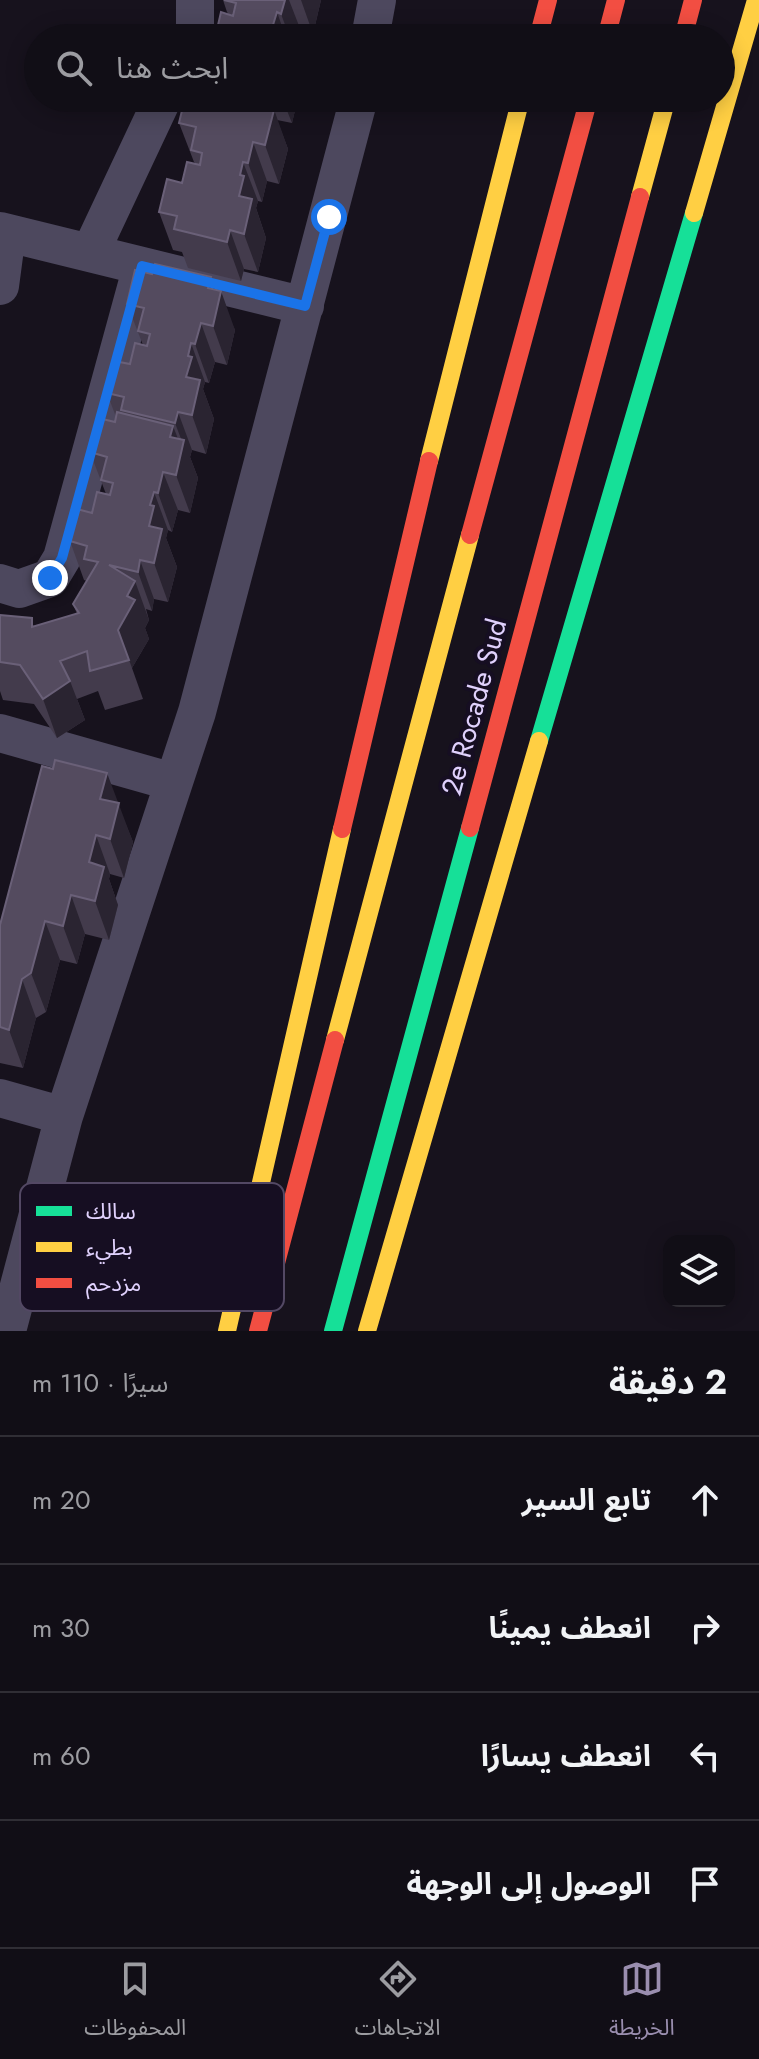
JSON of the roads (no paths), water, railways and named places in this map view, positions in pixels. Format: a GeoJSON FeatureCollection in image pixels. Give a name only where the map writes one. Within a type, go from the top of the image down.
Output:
{"type":"FeatureCollection","features":[{"type":"Feature","properties":{"kind":"highway"},"geometry":{"type":"LineString","coordinates":[[542,24],[548,0]]}},
{"type":"Feature","properties":{"kind":"highway"},"geometry":{"type":"LineString","coordinates":[[610,24],[616,0]]}},
{"type":"Feature","properties":{"kind":"highway"},"geometry":{"type":"LineString","coordinates":[[687,24],[693,0]]}},
{"type":"Feature","properties":{"kind":"highway"},"geometry":{"type":"LineString","coordinates":[[735,72],[756,0]]}},
{"type":"Feature","properties":{"kind":"highway"},"geometry":{"type":"LineString","coordinates":[[261,1183],[446,390],[517,112]]}},
{"type":"Feature","properties":{"kind":"highway","name":"2e Rocade Sud"},"geometry":{"type":"LineString","coordinates":[[284,1232],[404,776],[585,112]]}},
{"type":"Feature","properties":{"kind":"highway","name":"2e Rocade Sud"},"geometry":{"type":"LineString","coordinates":[[333,1331],[663,112]]}},
{"type":"Feature","properties":{"kind":"highway"},"geometry":{"type":"LineString","coordinates":[[367,1331],[723,112]]}},
{"type":"Feature","properties":{"kind":"highway"},"geometry":{"type":"LineString","coordinates":[[227,1331],[232,1311]]}},
{"type":"Feature","properties":{"kind":"highway","name":"2e Rocade Sud"},"geometry":{"type":"LineString","coordinates":[[258,1331],[263,1311]]}},
{"type":"Feature","properties":{"kind":"street"},"geometry":{"type":"LineString","coordinates":[[195,0],[195,24]]}},
{"type":"Feature","properties":{"kind":"street"},"geometry":{"type":"LineString","coordinates":[[373,24],[377,0]]}},
{"type":"Feature","properties":{"kind":"street"},"geometry":{"type":"LineString","coordinates":[[90,253],[156,112]]}},
{"type":"Feature","properties":{"kind":"street"},"geometry":{"type":"LineString","coordinates":[[46,1183],[64,1116],[197,712],[355,112]]}},
{"type":"Feature","properties":{"kind":"street"},"geometry":{"type":"LineString","coordinates":[[0,286],[3,232],[305,306]]}},
{"type":"Feature","properties":{"kind":"street"},"geometry":{"type":"LineString","coordinates":[[0,583],[19,589],[50,578],[62,558],[142,266]]}},
{"type":"Feature","properties":{"kind":"street"},"geometry":{"type":"LineString","coordinates":[[0,733],[173,782]]}},
{"type":"Feature","properties":{"kind":"street"},"geometry":{"type":"LineString","coordinates":[[0,1098],[64,1116]]}},
{"type":"Feature","properties":{"kind":"street"},"geometry":{"type":"LineString","coordinates":[[7,1331],[20,1282]]}}]}
